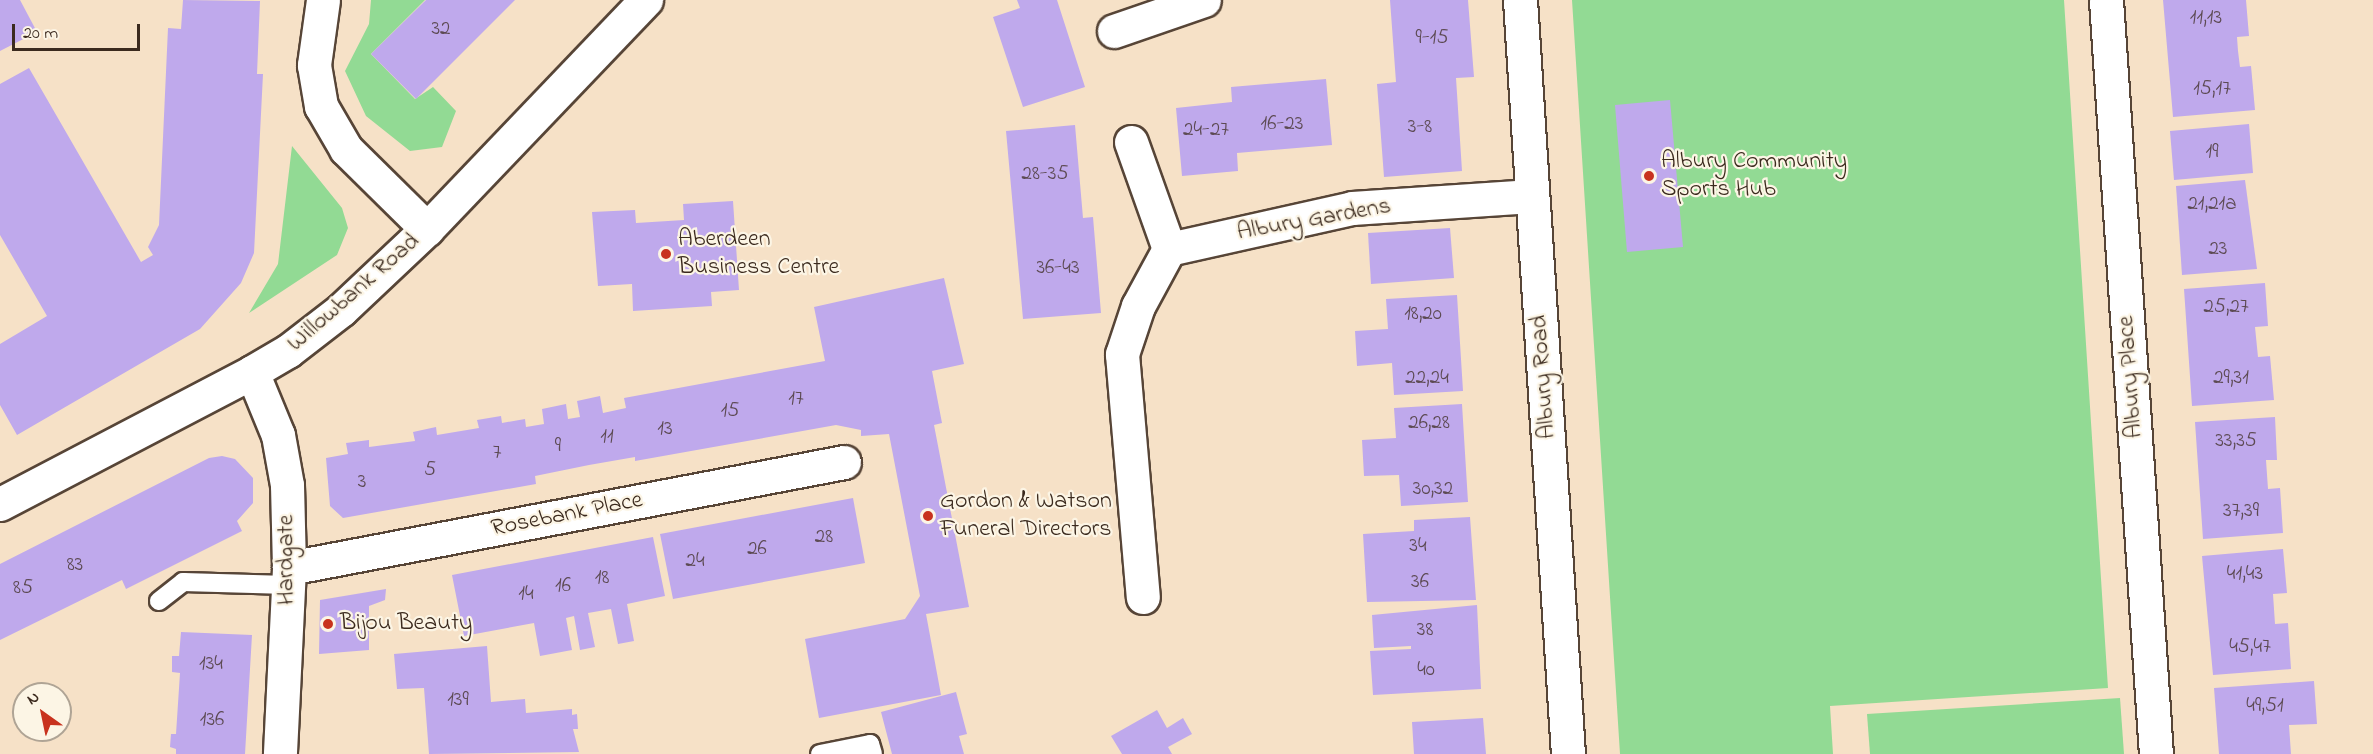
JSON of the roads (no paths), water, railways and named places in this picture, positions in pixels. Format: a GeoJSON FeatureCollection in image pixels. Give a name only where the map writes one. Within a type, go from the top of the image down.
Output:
{"type":"FeatureCollection","features":[{"type":"Feature","properties":{"kind":"street"},"geometry":{"type":"LineString","coordinates":[[323,0],[314,65],[321,106],[346,149],[427,230]]}},
{"type":"Feature","properties":{"kind":"street","name":"Willowbank Road"},"geometry":{"type":"LineString","coordinates":[[0,504],[252,372],[288,351],[341,310],[427,230],[646,0]]}},
{"type":"Feature","properties":{"kind":"street"},"geometry":{"type":"LineString","coordinates":[[1114,31],[1204,0]]}},
{"type":"Feature","properties":{"kind":"street","name":"Albury Road"},"geometry":{"type":"LineString","coordinates":[[1520,0],[1568,754]]}},
{"type":"Feature","properties":{"kind":"street","name":"Albury Place"},"geometry":{"type":"LineString","coordinates":[[2106,0],[2157,754]]}},
{"type":"Feature","properties":{"kind":"street"},"geometry":{"type":"LineString","coordinates":[[1131,142],[1169,249],[1138,306],[1122,354],[1143,597]]}},
{"type":"Feature","properties":{"kind":"street","name":"Albury Gardens"},"geometry":{"type":"LineString","coordinates":[[1169,249],[1352,208],[1532,196]]}},
{"type":"Feature","properties":{"kind":"street","name":"Hardgate"},"geometry":{"type":"LineString","coordinates":[[252,372],[284,459],[288,576],[280,754]]}},
{"type":"Feature","properties":{"kind":"street","name":"Rosebank Place"},"geometry":{"type":"LineString","coordinates":[[288,576],[844,462]]}},
{"type":"Feature","properties":{"kind":"lane"},"geometry":{"type":"LineString","coordinates":[[159,601],[183,582],[288,576]]}},
{"type":"Feature","properties":{"kind":"lane"},"geometry":{"type":"LineString","coordinates":[[820,754],[870,744],[873,754]]}},
{"type":"Feature","properties":{"kind":"place","name":"Albury Community Sports Hub"},"geometry":{"type":"Point","coordinates":[1649,176]}},
{"type":"Feature","properties":{"kind":"place","name":"Aberdeen Business Centre"},"geometry":{"type":"Point","coordinates":[666,254]}},
{"type":"Feature","properties":{"kind":"place","name":"Gordon & Watson Funeral Directors"},"geometry":{"type":"Point","coordinates":[928,516]}},
{"type":"Feature","properties":{"kind":"place","name":"Bijou Beauty"},"geometry":{"type":"Point","coordinates":[328,624]}}]}
